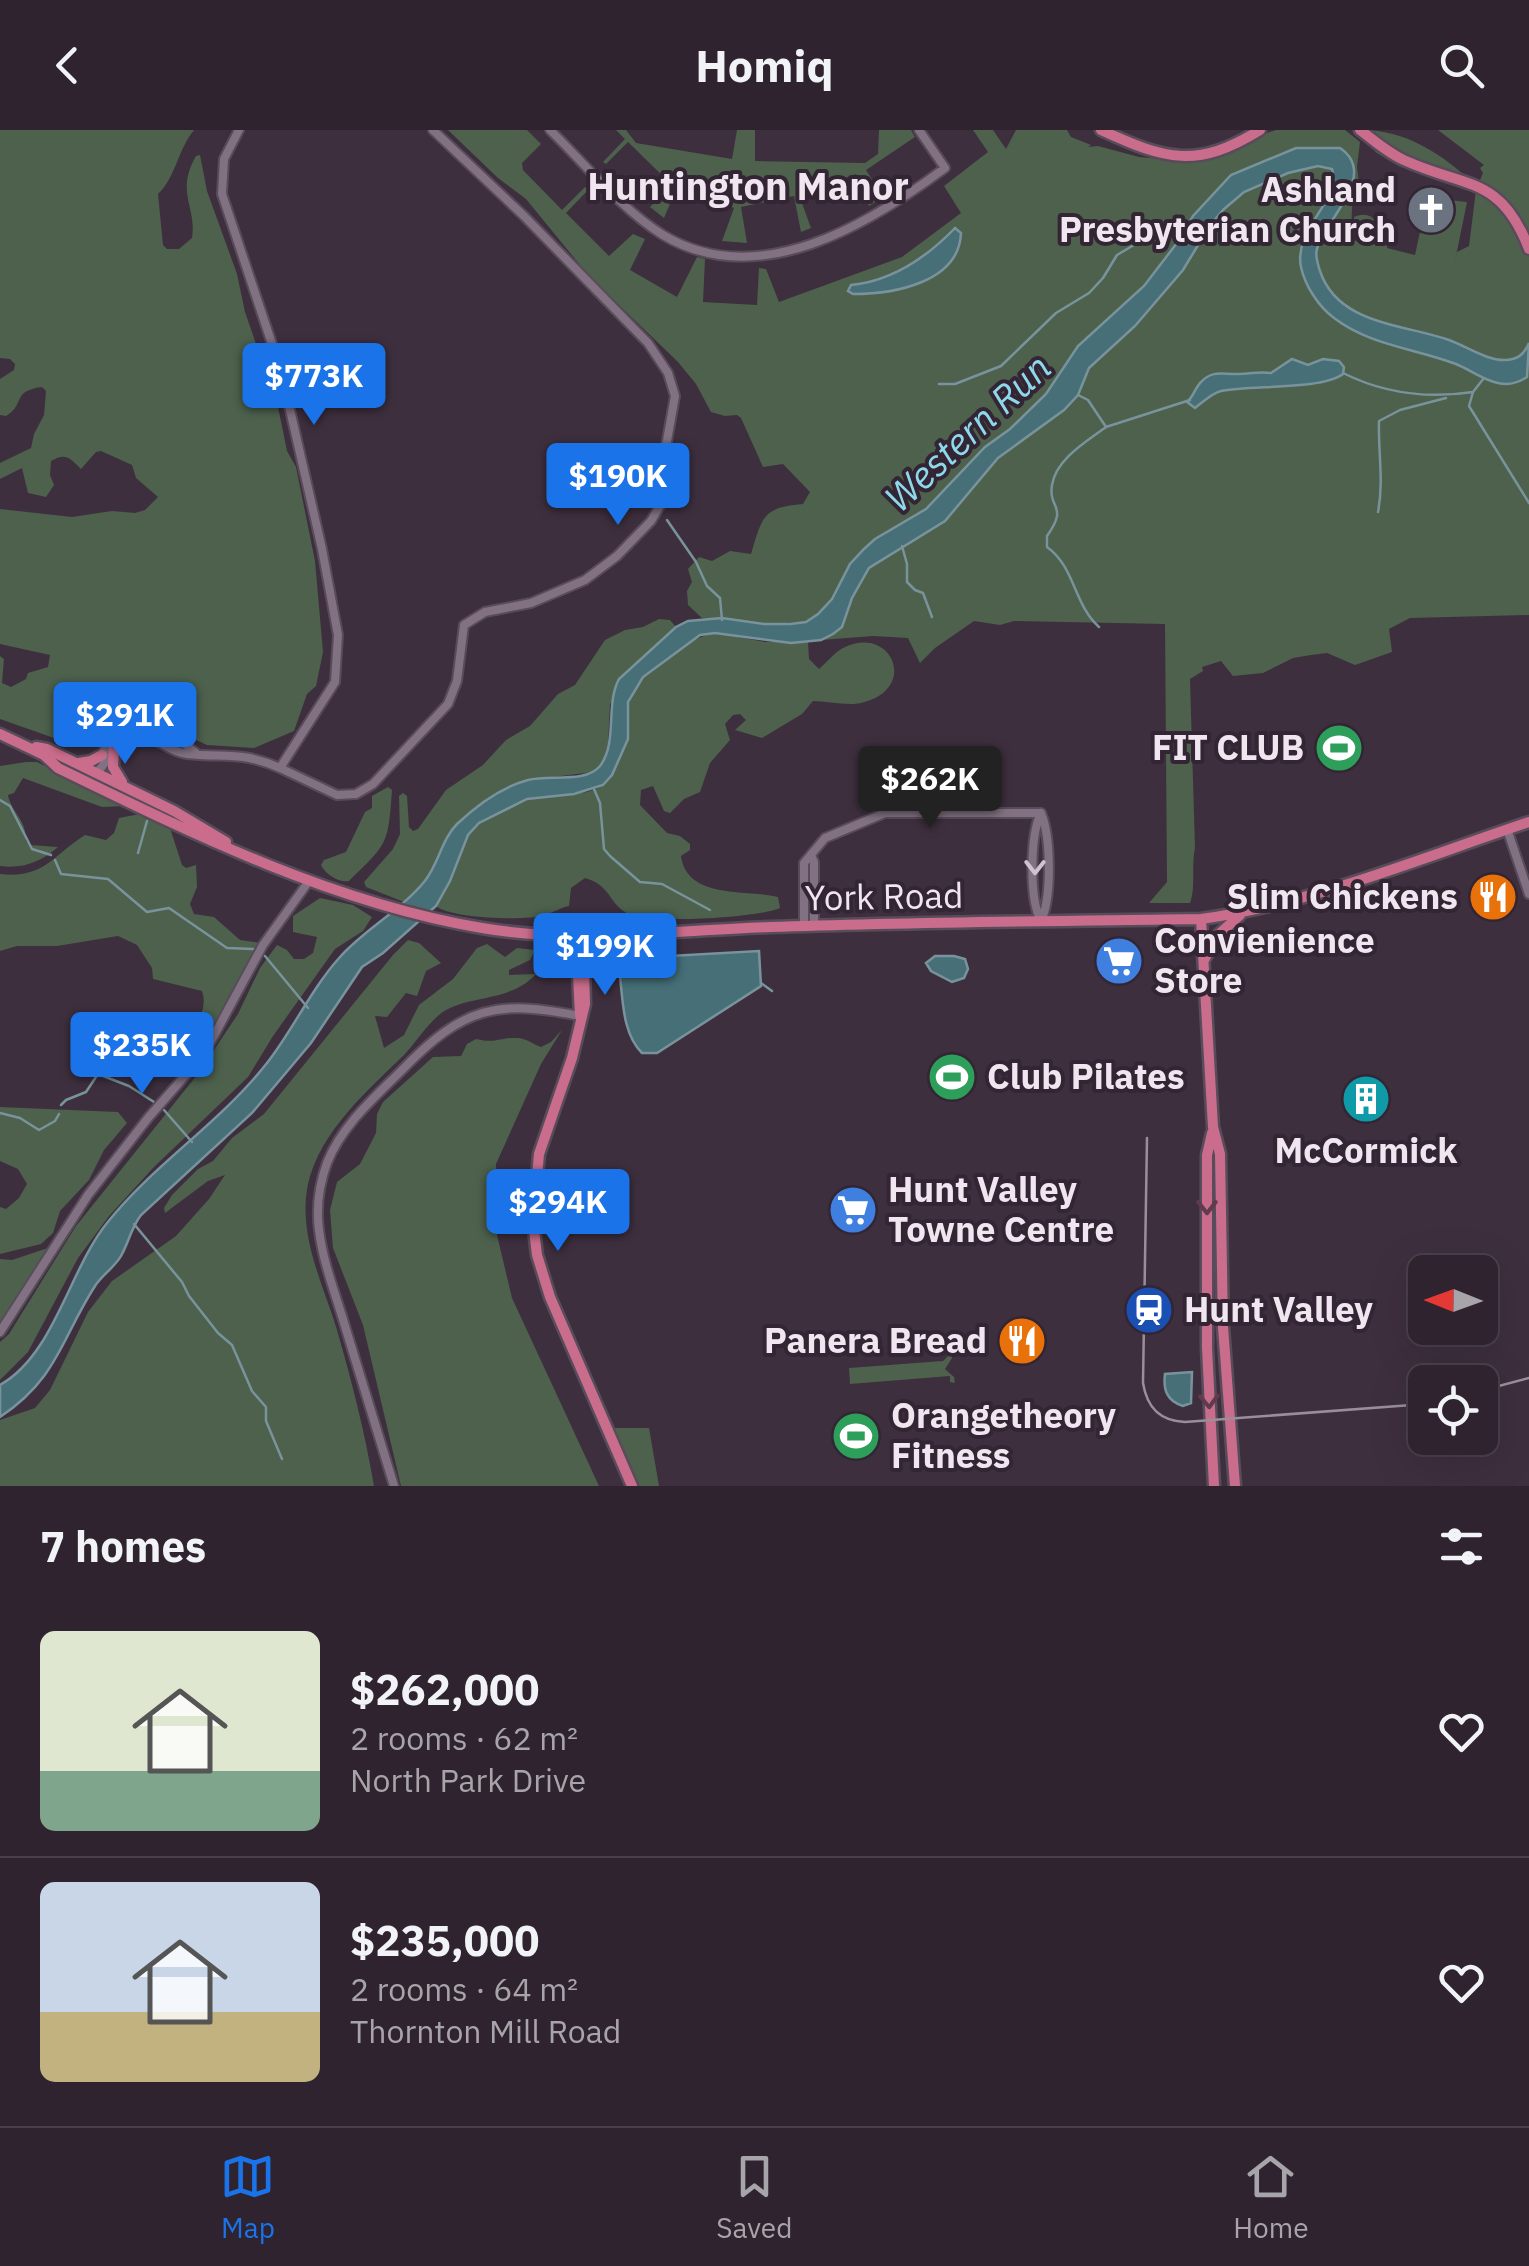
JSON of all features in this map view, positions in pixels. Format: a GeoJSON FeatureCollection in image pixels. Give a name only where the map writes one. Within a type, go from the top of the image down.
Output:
{"type":"FeatureCollection","features":[{"type":"Feature","properties":{"kind":"main road"},"geometry":{"type":"LineString","coordinates":[[1101,130],[1148,150],[1190,158],[1212,155],[1260,130]]}},
{"type":"Feature","properties":{"kind":"main road"},"geometry":{"type":"LineString","coordinates":[[1360,130],[1400,158],[1467,180],[1491,194],[1511,214],[1529,249]]}},
{"type":"Feature","properties":{"kind":"main road","name":"York Road"},"geometry":{"type":"LineString","coordinates":[[0,734],[44,754],[58,768],[169,822],[309,881],[436,918],[496,930],[553,934],[1202,919],[1243,913],[1318,893],[1529,822]]}},
{"type":"Feature","properties":{"kind":"main road","name":"York Road"},"geometry":{"type":"LineString","coordinates":[[25,746],[47,748],[97,772],[188,819],[238,851]]}},
{"type":"Feature","properties":{"kind":"main road"},"geometry":{"type":"LineString","coordinates":[[114,748],[114,771],[126,787]]}},
{"type":"Feature","properties":{"kind":"main road"},"geometry":{"type":"LineString","coordinates":[[44,754],[81,772],[97,772],[106,784],[157,810],[169,822]]}},
{"type":"Feature","properties":{"kind":"main road"},"geometry":{"type":"LineString","coordinates":[[78,763],[102,755]]}},
{"type":"Feature","properties":{"kind":"main road"},"geometry":{"type":"LineString","coordinates":[[1204,961],[1217,936],[1243,913]]}},
{"type":"Feature","properties":{"kind":"main road"},"geometry":{"type":"LineString","coordinates":[[1202,919],[1213,1127],[1220,1154],[1222,1289],[1235,1486]]}},
{"type":"Feature","properties":{"kind":"main road"},"geometry":{"type":"LineString","coordinates":[[553,934],[581,974]]}},
{"type":"Feature","properties":{"kind":"main road"},"geometry":{"type":"LineString","coordinates":[[581,974],[618,934]]}},
{"type":"Feature","properties":{"kind":"main road"},"geometry":{"type":"LineString","coordinates":[[580,935],[580,1016],[572,1058],[539,1154],[533,1203],[534,1237],[550,1297],[632,1486]]}},
{"type":"Feature","properties":{"kind":"main road"},"geometry":{"type":"LineString","coordinates":[[1213,1127],[1207,1155],[1207,1288],[1214,1486]]}},
{"type":"Feature","properties":{"kind":"main road"},"geometry":{"type":"LineString","coordinates":[[1207,1288],[1222,1289]]}},
{"type":"Feature","properties":{"kind":"street"},"geometry":{"type":"LineString","coordinates":[[240,130],[224,159],[222,194],[275,353],[322,548],[338,635],[335,682],[280,768]]}},
{"type":"Feature","properties":{"kind":"street"},"geometry":{"type":"LineString","coordinates":[[97,772],[111,738],[129,727],[146,732],[177,751],[241,755],[280,768],[336,795],[366,790],[448,704],[457,681],[464,626],[486,612],[531,603],[585,580],[618,556],[651,521],[664,499],[665,452],[675,405],[668,372],[648,343],[591,284],[433,130]]}},
{"type":"Feature","properties":{"kind":"street"},"geometry":{"type":"LineString","coordinates":[[550,130],[653,228],[696,250],[732,257],[773,254],[850,228],[894,206],[945,168],[919,130]]}},
{"type":"Feature","properties":{"kind":"street"},"geometry":{"type":"LineString","coordinates":[[97,772],[124,738],[146,732]]}},
{"type":"Feature","properties":{"kind":"street"},"geometry":{"type":"LineString","coordinates":[[809,926],[814,862],[810,856],[825,838],[885,814],[1042,813],[1035,826],[1034,905],[1042,921]]}},
{"type":"Feature","properties":{"kind":"street"},"geometry":{"type":"LineString","coordinates":[[1507,829],[1529,894]]}},
{"type":"Feature","properties":{"kind":"street"},"geometry":{"type":"LineString","coordinates":[[0,1332],[88,1195],[204,1054],[263,945],[309,881]]}},
{"type":"Feature","properties":{"kind":"street"},"geometry":{"type":"LineString","coordinates":[[394,1486],[322,1246],[318,1204],[329,1159],[363,1110],[428,1044],[460,1021],[522,1006],[580,1016]]}},
{"type":"Feature","properties":{"kind":"green space"},"geometry":{"type":"Polygon","coordinates":[[[0,130],[194,130],[158,194],[163,245],[179,249],[192,238],[187,180],[196,156],[200,155],[207,191],[278,407],[287,451],[296,467],[315,561],[323,652],[316,686],[307,694],[294,731],[254,748],[207,745],[151,719],[124,715],[74,745],[0,719],[0,656],[4,659],[2,683],[11,687],[26,679],[28,673],[48,667],[50,655],[0,644],[0,509],[72,517],[112,511],[135,513],[145,510],[158,497],[136,478],[132,465],[101,451],[81,469],[68,458],[51,461],[54,485],[46,497],[28,493],[22,468],[0,479],[0,463],[31,448],[44,415],[46,391],[42,387],[26,392],[12,411],[0,415],[0,379],[14,370],[15,364],[0,358],[0,130]]]}},
{"type":"Feature","properties":{"kind":"green space"},"geometry":{"type":"Polygon","coordinates":[[[448,130],[527,130],[541,144],[522,163],[523,170],[562,210],[585,187],[588,190],[566,213],[609,256],[633,234],[645,239],[630,270],[677,297],[697,257],[705,259],[703,302],[757,305],[759,268],[766,269],[779,302],[902,257],[961,213],[944,186],[988,152],[973,130],[993,130],[1006,149],[1016,130],[1067,130],[1071,137],[1091,145],[1088,147],[1172,160],[1194,158],[1276,130],[1345,130],[1360,142],[1360,190],[1352,206],[1351,240],[1364,242],[1361,236],[1354,235],[1354,217],[1366,215],[1376,221],[1374,236],[1388,240],[1387,248],[1415,255],[1421,227],[1440,229],[1448,200],[1467,202],[1455,261],[1457,252],[1469,246],[1476,190],[1483,173],[1480,168],[1484,165],[1438,130],[1529,130],[1529,615],[1410,618],[1389,629],[1392,652],[1355,665],[1327,653],[1293,658],[1263,673],[1233,676],[1221,661],[1202,667],[1203,671],[1190,679],[1195,848],[1192,897],[1190,903],[1149,903],[1167,882],[1165,624],[1014,621],[1000,625],[974,621],[920,663],[908,638],[821,640],[842,621],[863,576],[890,553],[839,583],[832,599],[806,622],[764,624],[702,618],[688,605],[687,591],[692,582],[688,569],[699,557],[712,561],[730,551],[751,554],[766,517],[779,508],[803,504],[810,492],[783,464],[763,467],[741,418],[711,412],[678,362],[589,276],[526,199],[448,130]]]}},
{"type":"Feature","properties":{"kind":"green space"},"geometry":{"type":"Polygon","coordinates":[[[616,130],[626,130],[636,143],[732,159],[737,130],[755,130],[755,161],[865,163],[878,154],[879,130],[911,130],[915,137],[866,170],[887,202],[882,205],[878,200],[869,206],[856,174],[799,195],[811,228],[801,232],[794,196],[741,207],[747,243],[722,241],[734,208],[678,185],[664,218],[650,207],[672,185],[628,142],[606,164],[603,162],[625,139],[616,130]]]}},
{"type":"Feature","properties":{"kind":"green space"},"geometry":{"type":"Polygon","coordinates":[[[1362,130],[1408,139],[1449,162],[1473,183],[1468,189],[1399,166],[1375,152],[1379,143],[1362,130]]]}},
{"type":"Feature","properties":{"kind":"green space"},"geometry":{"type":"Polygon","coordinates":[[[659,619],[670,620],[676,627],[655,646],[610,704],[603,763],[593,772],[529,780],[492,797],[455,826],[424,882],[404,902],[366,887],[364,882],[393,849],[400,834],[399,796],[407,796],[409,827],[413,831],[418,829],[446,790],[483,765],[506,740],[530,726],[558,694],[575,685],[605,640],[659,619]]]}},
{"type":"Feature","properties":{"kind":"green space"},"geometry":{"type":"Polygon","coordinates":[[[715,633],[765,642],[808,641],[809,659],[819,669],[843,648],[860,643],[875,644],[893,661],[890,685],[879,696],[855,704],[813,701],[802,714],[762,738],[735,730],[746,720],[740,714],[733,715],[725,724],[730,740],[710,763],[700,792],[684,799],[670,813],[664,811],[653,786],[641,790],[640,805],[667,833],[690,844],[690,850],[681,856],[694,880],[720,890],[778,897],[780,908],[701,919],[636,916],[619,908],[604,889],[585,878],[571,888],[569,906],[536,917],[473,916],[436,906],[466,840],[484,819],[524,800],[589,791],[606,783],[623,751],[629,730],[628,702],[633,691],[651,669],[677,649],[715,633]]]}},
{"type":"Feature","properties":{"kind":"green space"},"geometry":{"type":"Polygon","coordinates":[[[37,762],[125,806],[102,807],[23,778],[14,793],[8,795],[24,827],[26,841],[30,845],[58,847],[31,863],[0,866],[0,766],[37,762]]]}},
{"type":"Feature","properties":{"kind":"green space"},"geometry":{"type":"Polygon","coordinates":[[[388,787],[392,790],[384,842],[349,881],[333,877],[321,865],[324,860],[346,852],[365,812],[372,808],[372,796],[388,787]]]}},
{"type":"Feature","properties":{"kind":"green space"},"geometry":{"type":"Polygon","coordinates":[[[140,814],[170,828],[182,865],[196,865],[197,887],[190,904],[194,914],[214,917],[240,940],[261,943],[216,1025],[187,1047],[175,1051],[200,1016],[202,991],[153,979],[152,968],[137,945],[118,936],[0,951],[0,874],[38,869],[85,835],[106,840],[114,833],[119,818],[140,814]]]}},
{"type":"Feature","properties":{"kind":"green space"},"geometry":{"type":"Polygon","coordinates":[[[320,898],[353,905],[372,917],[363,931],[335,949],[248,1077],[109,1216],[78,1258],[28,1352],[0,1380],[0,1342],[9,1334],[76,1226],[197,1075],[238,1014],[260,968],[277,945],[294,959],[304,959],[313,953],[317,937],[293,932],[293,916],[320,898]]]}},
{"type":"Feature","properties":{"kind":"green space"},"geometry":{"type":"Polygon","coordinates":[[[408,940],[419,943],[441,963],[426,971],[417,996],[406,993],[387,1017],[375,1016],[384,1048],[404,1035],[419,1005],[453,979],[477,948],[487,944],[505,957],[517,948],[535,950],[530,960],[509,970],[509,975],[536,974],[513,990],[449,1008],[439,1015],[343,1118],[318,1155],[310,1176],[307,1232],[348,1369],[374,1486],[0,1486],[0,1420],[35,1408],[50,1390],[88,1312],[112,1281],[176,1236],[225,1175],[208,1181],[165,1213],[172,1195],[198,1169],[213,1161],[232,1138],[264,1114],[408,940]]]}},
{"type":"Feature","properties":{"kind":"green space"},"geometry":{"type":"Polygon","coordinates":[[[562,1030],[541,1064],[496,1164],[497,1235],[512,1298],[599,1486],[401,1486],[363,1325],[333,1248],[330,1210],[337,1182],[360,1164],[376,1133],[377,1114],[383,1102],[433,1057],[461,1056],[467,1044],[476,1039],[518,1038],[541,1047],[562,1030]]]}},
{"type":"Feature","properties":{"kind":"green space"},"geometry":{"type":"Polygon","coordinates":[[[0,1107],[118,1112],[127,1123],[104,1150],[89,1180],[60,1211],[53,1233],[41,1244],[0,1254],[0,1207],[6,1209],[19,1198],[27,1184],[18,1169],[0,1161],[0,1107]]]}},
{"type":"Feature","properties":{"kind":"green space"},"geometry":{"type":"Polygon","coordinates":[[[51,1247],[0,1322],[0,1259],[12,1260],[51,1247]]]}},
{"type":"Feature","properties":{"kind":"green space"},"geometry":{"type":"Polygon","coordinates":[[[952,1352],[945,1369],[954,1377],[955,1383],[950,1382],[950,1376],[850,1384],[849,1368],[943,1361],[952,1352]]]}},
{"type":"Feature","properties":{"kind":"green space"},"geometry":{"type":"Polygon","coordinates":[[[614,1428],[649,1428],[659,1486],[638,1486],[614,1428]]]}},
{"type":"Feature","properties":{"kind":"water"},"geometry":{"type":"Polygon","coordinates":[[[1296,148],[1340,148],[1351,159],[1352,185],[1316,251],[1320,271],[1341,302],[1374,320],[1449,340],[1491,358],[1514,358],[1529,343],[1527,377],[1506,384],[1493,382],[1456,364],[1363,335],[1323,308],[1306,281],[1300,253],[1331,191],[1332,169],[1318,166],[1288,173],[1244,192],[1209,227],[1183,270],[1135,326],[1089,368],[1078,395],[1064,410],[998,458],[945,521],[869,568],[842,627],[821,640],[791,643],[715,633],[700,635],[643,677],[628,702],[628,739],[612,775],[603,785],[574,794],[527,799],[479,823],[468,835],[436,906],[362,967],[311,1043],[252,1113],[141,1215],[121,1256],[95,1286],[47,1372],[35,1388],[0,1417],[0,1385],[19,1371],[48,1333],[107,1223],[249,1085],[340,957],[424,882],[457,824],[490,798],[518,783],[585,775],[600,766],[609,746],[619,679],[676,627],[688,621],[722,618],[790,624],[806,622],[818,614],[864,549],[926,509],[985,447],[1046,394],[1078,346],[1144,286],[1193,216],[1231,175],[1296,148]]]}},
{"type":"Feature","properties":{"kind":"water"},"geometry":{"type":"Polygon","coordinates":[[[955,228],[961,233],[957,250],[949,264],[936,274],[886,292],[848,291],[851,285],[908,266],[955,228]]]}},
{"type":"Feature","properties":{"kind":"water"},"geometry":{"type":"Polygon","coordinates":[[[1292,359],[1308,365],[1323,359],[1339,361],[1344,367],[1343,374],[1319,383],[1221,391],[1195,408],[1187,402],[1210,375],[1271,373],[1292,359]]]}},
{"type":"Feature","properties":{"kind":"water"},"geometry":{"type":"Polygon","coordinates":[[[759,951],[761,986],[657,1053],[642,1053],[625,1018],[620,976],[634,958],[759,951]]]}},
{"type":"Feature","properties":{"kind":"water"},"geometry":{"type":"Polygon","coordinates":[[[935,956],[965,959],[968,969],[964,978],[952,982],[931,971],[926,963],[935,956]]]}},
{"type":"Feature","properties":{"kind":"water"},"geometry":{"type":"Polygon","coordinates":[[[1192,1372],[1191,1403],[1183,1406],[1167,1394],[1165,1374],[1192,1372]]]}},
{"type":"Feature","properties":{"kind":"waterway","name":"Western Run"},"geometry":{"type":"LineString","coordinates":[[939,384],[955,384],[1001,366],[1056,313],[1089,293],[1117,255],[1149,236],[1157,238],[1170,230],[1180,241]]}},
{"type":"Feature","properties":{"kind":"waterway"},"geometry":{"type":"LineString","coordinates":[[1343,373],[1375,386],[1423,395],[1473,392],[1484,378]]}},
{"type":"Feature","properties":{"kind":"waterway"},"geometry":{"type":"LineString","coordinates":[[1473,392],[1469,406],[1529,503]]}},
{"type":"Feature","properties":{"kind":"waterway"},"geometry":{"type":"LineString","coordinates":[[1078,395],[1088,400],[1106,427],[1059,467],[1052,485],[1057,513],[1047,536],[1047,547],[1063,565],[1084,608],[1099,627]]}},
{"type":"Feature","properties":{"kind":"waterway"},"geometry":{"type":"LineString","coordinates":[[1378,512],[1379,421],[1400,410],[1446,398]]}},
{"type":"Feature","properties":{"kind":"waterway"},"geometry":{"type":"LineString","coordinates":[[1106,427],[1190,400]]}},
{"type":"Feature","properties":{"kind":"waterway"},"geometry":{"type":"LineString","coordinates":[[667,520],[696,562],[707,586],[720,598],[722,620]]}},
{"type":"Feature","properties":{"kind":"waterway"},"geometry":{"type":"LineString","coordinates":[[902,546],[907,582],[923,593],[932,617]]}},
{"type":"Feature","properties":{"kind":"waterway"},"geometry":{"type":"LineString","coordinates":[[594,789],[600,803],[604,849],[610,856],[640,882],[662,884],[710,910]]}},
{"type":"Feature","properties":{"kind":"waterway"},"geometry":{"type":"LineString","coordinates":[[0,800],[10,806],[32,849],[51,855]]}},
{"type":"Feature","properties":{"kind":"waterway"},"geometry":{"type":"LineString","coordinates":[[138,853],[147,821]]}},
{"type":"Feature","properties":{"kind":"waterway"},"geometry":{"type":"LineString","coordinates":[[55,860],[61,874],[108,879],[147,912],[169,908],[227,948],[253,949]]}},
{"type":"Feature","properties":{"kind":"waterway"},"geometry":{"type":"LineString","coordinates":[[265,956],[308,1008]]}},
{"type":"Feature","properties":{"kind":"waterway"},"geometry":{"type":"LineString","coordinates":[[761,983],[772,991]]}},
{"type":"Feature","properties":{"kind":"waterway"},"geometry":{"type":"LineString","coordinates":[[61,1105],[86,1092],[98,1074],[129,1086],[154,1102]]}},
{"type":"Feature","properties":{"kind":"waterway"},"geometry":{"type":"LineString","coordinates":[[164,1110],[192,1142]]}},
{"type":"Feature","properties":{"kind":"waterway"},"geometry":{"type":"LineString","coordinates":[[0,1113],[20,1118],[39,1130],[59,1114]]}},
{"type":"Feature","properties":{"kind":"waterway"},"geometry":{"type":"LineString","coordinates":[[134,1224],[218,1333],[232,1345],[252,1391],[266,1407],[266,1421],[282,1459]]}},
{"type":"Feature","properties":{"kind":"tram line"},"geometry":{"type":"LineString","coordinates":[[1147,1138],[1143,1383],[1156,1412],[1185,1422],[1408,1405]]}},
{"type":"Feature","properties":{"kind":"tram line"},"geometry":{"type":"LineString","coordinates":[[1498,1386],[1529,1378]]}},
{"type":"Feature","properties":{"kind":"place","name":"Ashland Presbyterian Church"},"geometry":{"type":"Point","coordinates":[1431,210]}},
{"type":"Feature","properties":{"kind":"place","name":"FIT CLUB"},"geometry":{"type":"Point","coordinates":[1339,748]}},
{"type":"Feature","properties":{"kind":"place","name":"Slim Chickens"},"geometry":{"type":"Point","coordinates":[1493,897]}},
{"type":"Feature","properties":{"kind":"place","name":"Convienience Store"},"geometry":{"type":"Point","coordinates":[1119,961]}},
{"type":"Feature","properties":{"kind":"place","name":"Club Pilates"},"geometry":{"type":"Point","coordinates":[952,1077]}},
{"type":"Feature","properties":{"kind":"place","name":"McCormick"},"geometry":{"type":"Point","coordinates":[1366,1099]}},
{"type":"Feature","properties":{"kind":"place","name":"Hunt Valley Towne Centre"},"geometry":{"type":"Point","coordinates":[853,1210]}},
{"type":"Feature","properties":{"kind":"place","name":"Hunt Valley"},"geometry":{"type":"Point","coordinates":[1149,1310]}},
{"type":"Feature","properties":{"kind":"place","name":"Panera Bread"},"geometry":{"type":"Point","coordinates":[1022,1341]}},
{"type":"Feature","properties":{"kind":"place","name":"Orangetheory Fitness"},"geometry":{"type":"Point","coordinates":[856,1436]}},
{"type":"Feature","properties":{"kind":"district","name":"Huntington Manor"},"geometry":{"type":"Point","coordinates":[748,187]}}]}
